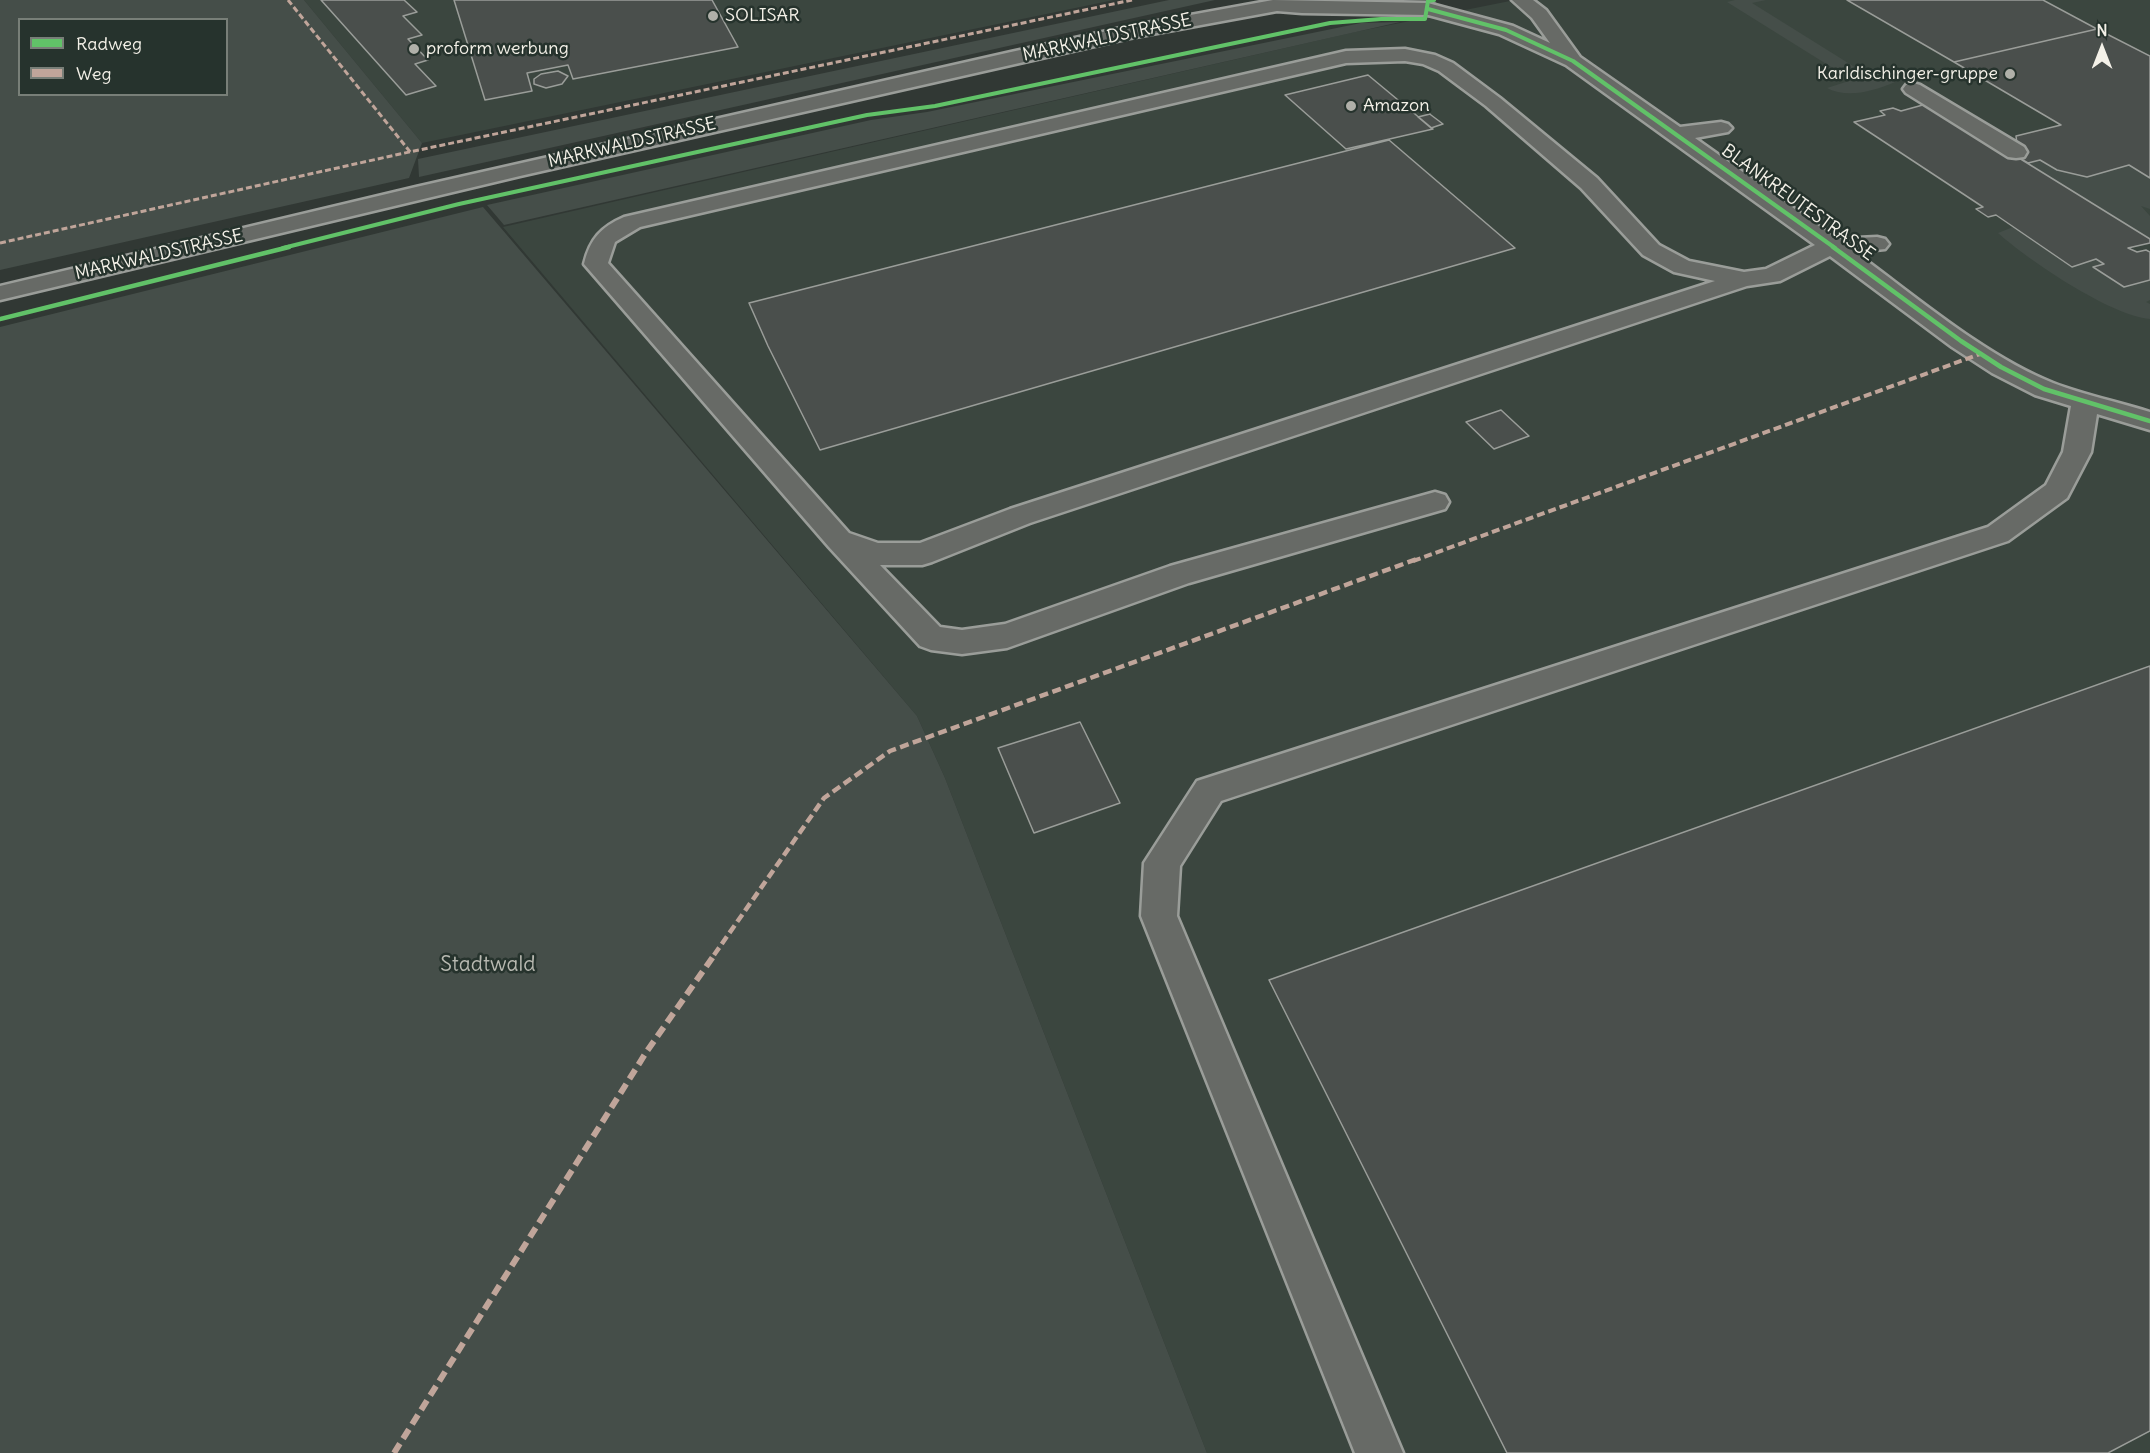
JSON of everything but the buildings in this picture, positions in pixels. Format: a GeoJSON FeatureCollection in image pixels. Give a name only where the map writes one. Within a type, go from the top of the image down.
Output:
{"type":"FeatureCollection","features":[{"type":"Feature","properties":{"kind":"main road","name":"MARKWALDSTRASSE"},"geometry":{"type":"LineString","coordinates":[[0,293],[616,147],[1102,38],[1272,3],[1309,0]]}},
{"type":"Feature","properties":{"kind":"main road","name":"BLANKREUTESTRASSE"},"geometry":{"type":"LineString","coordinates":[[1473,0],[1506,30]]}},
{"type":"Feature","properties":{"kind":"main road","name":"BLANKREUTESTRASSE"},"geometry":{"type":"LineString","coordinates":[[1521,0],[1539,14],[1573,61]]}},
{"type":"Feature","properties":{"kind":"main road","name":"BLANKREUTESTRASSE"},"geometry":{"type":"LineString","coordinates":[[1272,3],[1338,9],[1384,7],[1428,9],[1506,30],[1573,61],[1832,246],[1961,342],[2001,368],[2044,389],[2150,421]]}},
{"type":"Feature","properties":{"kind":"main road"},"geometry":{"type":"LineString","coordinates":[[1435,502],[1181,574],[1007,636],[962,642],[932,638],[839,540],[596,264],[600,246],[609,232],[632,222],[1346,57],[1405,55],[1428,58],[1446,67],[1493,102],[1589,183],[1651,250],[1682,267],[1744,279]]}},
{"type":"Feature","properties":{"kind":"main road"},"geometry":{"type":"LineString","coordinates":[[1913,89],[2016,152]]}},
{"type":"Feature","properties":{"kind":"main road"},"geometry":{"type":"LineString","coordinates":[[1676,134],[1721,128]]}},
{"type":"Feature","properties":{"kind":"main road"},"geometry":{"type":"LineString","coordinates":[[839,540],[876,554],[922,554],[1020,516],[1744,279],[1771,276],[1832,246],[1877,244]]}},
{"type":"Feature","properties":{"kind":"main road"},"geometry":{"type":"LineString","coordinates":[[1379,1453],[1159,916],[1162,863],[1209,791],[1998,534],[2057,491],[2077,452],[2085,403]]}},
{"type":"Feature","properties":{"kind":"shaded area"},"geometry":{"type":"Polygon","coordinates":[[[304,0],[1114,0],[422,143],[304,0]]]}},
{"type":"Feature","properties":{"kind":"shaded area"},"geometry":{"type":"Polygon","coordinates":[[[1515,0],[2150,0],[2150,1453],[1207,1453],[945,778],[917,716],[503,227],[1355,32],[1515,0]]]}},
{"type":"Feature","properties":{"kind":"green space"},"geometry":{"type":"Polygon","coordinates":[[[0,0],[304,0],[422,143],[409,178],[0,270],[0,0]]]}},
{"type":"Feature","properties":{"kind":"green space"},"geometry":{"type":"Polygon","coordinates":[[[1169,0],[1215,0],[419,177],[418,159],[1169,0]]]}},
{"type":"Feature","properties":{"kind":"green space"},"geometry":{"type":"Polygon","coordinates":[[[1766,0],[1752,3],[1869,76],[1880,73],[1895,82],[1870,91],[1852,93],[1827,88],[1852,80],[1727,2],[1766,0]]]}},
{"type":"Feature","properties":{"kind":"green space"},"geometry":{"type":"Polygon","coordinates":[[[1400,22],[504,225],[487,205],[871,120],[927,112],[1361,23],[1400,22]]]}},
{"type":"Feature","properties":{"kind":"green space"},"geometry":{"type":"Polygon","coordinates":[[[2040,160],[2087,177],[2129,165],[2150,178],[2150,209],[2141,206],[2150,216],[2150,239],[2028,163],[2040,160]]]}},
{"type":"Feature","properties":{"kind":"green space","name":"Stadtwald"},"geometry":{"type":"Polygon","coordinates":[[[483,207],[917,716],[945,778],[1207,1453],[0,1453],[0,327],[483,207]]]}},
{"type":"Feature","properties":{"kind":"green space"},"geometry":{"type":"Polygon","coordinates":[[[2013,227],[2096,259],[2104,264],[2094,268],[2124,287],[2150,280],[2150,300],[2146,302],[2150,304],[2150,319],[2134,316],[2114,308],[2049,271],[1998,233],[2013,227]]]}},
{"type":"Feature","properties":{"kind":"marked path"},"geometry":{"type":"LineString","coordinates":[[288,0],[411,153]]}},
{"type":"Feature","properties":{"kind":"marked path"},"geometry":{"type":"LineString","coordinates":[[0,243],[400,154],[1132,0]]}},
{"type":"Feature","properties":{"kind":"marked path"},"geometry":{"type":"LineString","coordinates":[[394,1453],[647,1051],[824,798],[890,751],[1980,354]]}},
{"type":"Feature","properties":{"kind":"cycle path"},"geometry":{"type":"LineString","coordinates":[[0,319],[459,204],[867,115],[935,106],[1330,23],[1381,19],[1425,19],[1428,1],[1434,0]]}},
{"type":"Feature","properties":{"kind":"cycle path"},"geometry":{"type":"LineString","coordinates":[[1428,9],[1506,30],[1573,61],[1961,341],[2001,367],[2044,389],[2150,421]]}},
{"type":"Feature","properties":{"kind":"place","name":"SOLISAR"},"geometry":{"type":"Point","coordinates":[713,16]}},
{"type":"Feature","properties":{"kind":"place","name":"proform werbung"},"geometry":{"type":"Point","coordinates":[414,49]}},
{"type":"Feature","properties":{"kind":"place","name":"Karldischinger-gruppe"},"geometry":{"type":"Point","coordinates":[2010,74]}},
{"type":"Feature","properties":{"kind":"place","name":"Amazon"},"geometry":{"type":"Point","coordinates":[1351,106]}}]}
